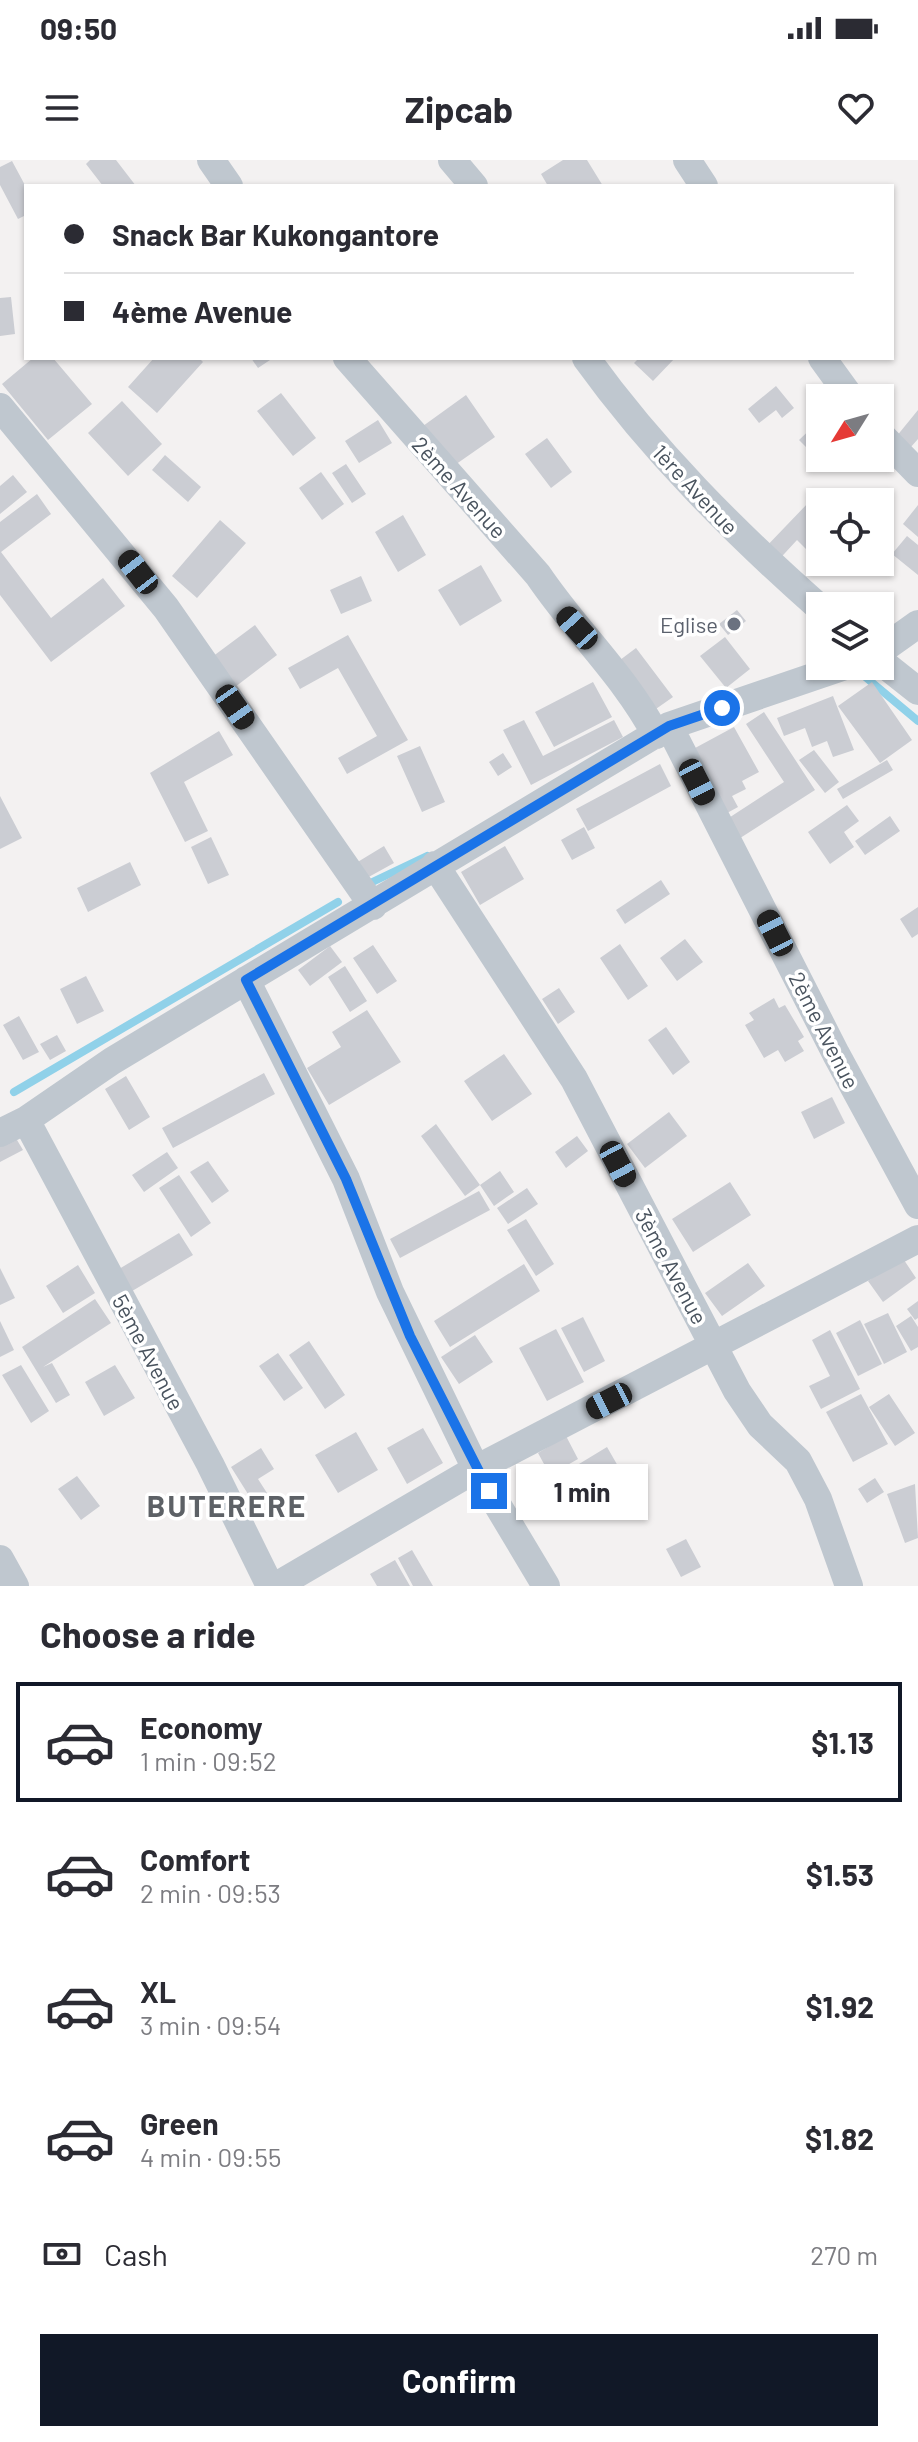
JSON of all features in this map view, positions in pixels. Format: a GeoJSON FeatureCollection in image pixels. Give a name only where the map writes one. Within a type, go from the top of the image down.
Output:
{"type":"FeatureCollection","features":[{"type":"Feature","properties":{"kind":"street"},"geometry":{"type":"LineString","coordinates":[[211,160],[228,184]]}},
{"type":"Feature","properties":{"kind":"street"},"geometry":{"type":"LineString","coordinates":[[452,160],[472,184]]}},
{"type":"Feature","properties":{"kind":"street"},"geometry":{"type":"LineString","coordinates":[[687,160],[703,184]]}},
{"type":"Feature","properties":{"kind":"street","name":"2ème Avenue"},"geometry":{"type":"LineString","coordinates":[[348,360],[360,378],[538,575],[564,614],[662,730],[918,1205]]}},
{"type":"Feature","properties":{"kind":"street","name":"1ère Avenue"},"geometry":{"type":"LineString","coordinates":[[587,360],[622,409],[732,529],[806,595]]}},
{"type":"Feature","properties":{"kind":"street"},"geometry":{"type":"LineString","coordinates":[[823,360],[841,384]]}},
{"type":"Feature","properties":{"kind":"street"},"geometry":{"type":"LineString","coordinates":[[0,407],[166,608],[373,906]]}},
{"type":"Feature","properties":{"kind":"street"},"geometry":{"type":"LineString","coordinates":[[894,448],[918,473]]}},
{"type":"Feature","properties":{"kind":"street"},"geometry":{"type":"LineString","coordinates":[[894,641],[918,624]]}},
{"type":"Feature","properties":{"kind":"street"},"geometry":{"type":"LineString","coordinates":[[894,672],[918,691]]}},
{"type":"Feature","properties":{"kind":"street"},"geometry":{"type":"LineString","coordinates":[[0,1133],[26,1120],[112,1061],[662,730],[806,680]]}},
{"type":"Feature","properties":{"kind":"street","name":"3ème Avenue"},"geometry":{"type":"LineString","coordinates":[[435,865],[574,1079],[737,1391],[760,1425],[798,1461],[818,1499],[849,1586]]}},
{"type":"Feature","properties":{"kind":"street"},"geometry":{"type":"LineString","coordinates":[[246,980],[346,1179],[390,1292],[476,1469],[546,1586]]}},
{"type":"Feature","properties":{"kind":"street","name":"5ème Avenue"},"geometry":{"type":"LineString","coordinates":[[26,1120],[210,1464],[270,1586]]}},
{"type":"Feature","properties":{"kind":"street"},"geometry":{"type":"LineString","coordinates":[[276,1586],[476,1469],[716,1347],[918,1239]]}},
{"type":"Feature","properties":{"kind":"street"},"geometry":{"type":"LineString","coordinates":[[0,1559],[15,1586]]}},
{"type":"Feature","properties":{"kind":"building"},"geometry":{"type":"Polygon","coordinates":[[[90,160],[116,160],[134,184],[101,184],[86,164],[90,160]]]}},
{"type":"Feature","properties":{"kind":"building"},"geometry":{"type":"Polygon","coordinates":[[[563,160],[587,160],[602,184],[547,184],[541,174],[563,160]]]}},
{"type":"Feature","properties":{"kind":"building"},"geometry":{"type":"Polygon","coordinates":[[[12,161],[24,184],[24,216],[18,219],[0,185],[0,167],[12,161]]]}},
{"type":"Feature","properties":{"kind":"building"},"geometry":{"type":"Polygon","coordinates":[[[11,297],[15,334],[0,336],[0,298],[11,297]]]}},
{"type":"Feature","properties":{"kind":"building"},"geometry":{"type":"Polygon","coordinates":[[[31,360],[55,360],[92,404],[48,440],[2,384],[31,360]]]}},
{"type":"Feature","properties":{"kind":"building"},"geometry":{"type":"Polygon","coordinates":[[[152,360],[203,362],[157,413],[128,387],[152,360]]]}},
{"type":"Feature","properties":{"kind":"building"},"geometry":{"type":"Polygon","coordinates":[[[252,360],[270,360],[258,368],[252,360]]]}},
{"type":"Feature","properties":{"kind":"building"},"geometry":{"type":"Polygon","coordinates":[[[637,360],[673,360],[653,381],[634,363],[637,360]]]}},
{"type":"Feature","properties":{"kind":"building"},"geometry":{"type":"Polygon","coordinates":[[[776,386],[794,408],[782,418],[776,410],[759,423],[748,409],[776,386]]]}},
{"type":"Feature","properties":{"kind":"building"},"geometry":{"type":"Polygon","coordinates":[[[281,393],[316,438],[293,456],[257,411],[281,393]]]}},
{"type":"Feature","properties":{"kind":"building"},"geometry":{"type":"Polygon","coordinates":[[[466,395],[495,437],[452,467],[423,426],[466,395]]]}},
{"type":"Feature","properties":{"kind":"building"},"geometry":{"type":"Polygon","coordinates":[[[122,401],[162,444],[128,476],[88,433],[122,401]]]}},
{"type":"Feature","properties":{"kind":"building"},"geometry":{"type":"Polygon","coordinates":[[[918,410],[918,439],[910,448],[896,437],[918,410]]]}},
{"type":"Feature","properties":{"kind":"building"},"geometry":{"type":"Polygon","coordinates":[[[378,420],[392,443],[359,463],[345,441],[378,420]]]}},
{"type":"Feature","properties":{"kind":"building"},"geometry":{"type":"Polygon","coordinates":[[[806,433],[806,447],[799,440],[806,433]]]}},
{"type":"Feature","properties":{"kind":"building"},"geometry":{"type":"Polygon","coordinates":[[[547,438],[572,472],[551,488],[525,454],[547,438]]]}},
{"type":"Feature","properties":{"kind":"building"},"geometry":{"type":"Polygon","coordinates":[[[165,455],[201,487],[188,502],[152,470],[165,455]]]}},
{"type":"Feature","properties":{"kind":"building"},"geometry":{"type":"Polygon","coordinates":[[[346,464],[366,494],[352,503],[332,473],[346,464]]]}},
{"type":"Feature","properties":{"kind":"building"},"geometry":{"type":"Polygon","coordinates":[[[321,472],[344,504],[322,520],[299,488],[321,472]]]}},
{"type":"Feature","properties":{"kind":"building"},"geometry":{"type":"Polygon","coordinates":[[[13,475],[27,492],[0,514],[0,486],[13,475]]]}},
{"type":"Feature","properties":{"kind":"building"},"geometry":{"type":"Polygon","coordinates":[[[37,494],[51,514],[1,552],[51,618],[103,578],[125,606],[51,662],[0,595],[0,522],[37,494]]]}},
{"type":"Feature","properties":{"kind":"building"},"geometry":{"type":"Polygon","coordinates":[[[806,505],[806,549],[797,540],[773,566],[760,553],[806,505]]]}},
{"type":"Feature","properties":{"kind":"building"},"geometry":{"type":"Polygon","coordinates":[[[918,505],[918,537],[903,524],[918,505]]]}},
{"type":"Feature","properties":{"kind":"building"},"geometry":{"type":"Polygon","coordinates":[[[403,515],[426,555],[398,572],[375,532],[403,515]]]}},
{"type":"Feature","properties":{"kind":"building"},"geometry":{"type":"Polygon","coordinates":[[[220,520],[246,543],[197,598],[172,576],[220,520]]]}},
{"type":"Feature","properties":{"kind":"building"},"geometry":{"type":"Polygon","coordinates":[[[907,536],[918,545],[918,575],[894,556],[907,536]]]}},
{"type":"Feature","properties":{"kind":"building"},"geometry":{"type":"Polygon","coordinates":[[[481,565],[502,601],[460,626],[438,590],[481,565]]]}},
{"type":"Feature","properties":{"kind":"building"},"geometry":{"type":"Polygon","coordinates":[[[361,576],[372,601],[341,614],[330,590],[361,576]]]}},
{"type":"Feature","properties":{"kind":"building"},"geometry":{"type":"Polygon","coordinates":[[[737,610],[746,621],[728,635],[719,624],[737,610]]]}},
{"type":"Feature","properties":{"kind":"building"},"geometry":{"type":"Polygon","coordinates":[[[255,625],[277,655],[235,687],[212,657],[255,625]]]}},
{"type":"Feature","properties":{"kind":"building"},"geometry":{"type":"Polygon","coordinates":[[[348,635],[408,740],[347,774],[338,758],[377,736],[338,668],[300,689],[288,668],[348,635]]]}},
{"type":"Feature","properties":{"kind":"building"},"geometry":{"type":"Polygon","coordinates":[[[725,637],[750,669],[726,688],[700,656],[725,637]]]}},
{"type":"Feature","properties":{"kind":"building"},"geometry":{"type":"Polygon","coordinates":[[[636,648],[673,697],[653,711],[616,663],[636,648]]]}},
{"type":"Feature","properties":{"kind":"building"},"geometry":{"type":"Polygon","coordinates":[[[593,682],[612,717],[554,747],[535,712],[593,682]]]}},
{"type":"Feature","properties":{"kind":"building"},"geometry":{"type":"Polygon","coordinates":[[[872,682],[912,740],[880,763],[838,706],[872,682]]]}},
{"type":"Feature","properties":{"kind":"building"},"geometry":{"type":"Polygon","coordinates":[[[833,696],[854,750],[833,757],[827,741],[812,747],[805,728],[784,736],[777,718],[833,696]]]}},
{"type":"Feature","properties":{"kind":"building"},"geometry":{"type":"Polygon","coordinates":[[[764,712],[815,790],[734,842],[721,823],[784,782],[746,724],[764,712]]]}},
{"type":"Feature","properties":{"kind":"building"},"geometry":{"type":"Polygon","coordinates":[[[524,720],[543,756],[614,720],[623,737],[531,785],[503,730],[524,720]]]}},
{"type":"Feature","properties":{"kind":"building"},"geometry":{"type":"Polygon","coordinates":[[[734,727],[759,772],[742,781],[746,789],[732,796],[738,807],[718,818],[684,754],[734,727]]]}},
{"type":"Feature","properties":{"kind":"building"},"geometry":{"type":"Polygon","coordinates":[[[219,731],[233,755],[184,782],[208,831],[185,842],[150,773],[219,731]]]}},
{"type":"Feature","properties":{"kind":"building"},"geometry":{"type":"Polygon","coordinates":[[[420,746],[445,802],[422,812],[397,756],[420,746]]]}},
{"type":"Feature","properties":{"kind":"building"},"geometry":{"type":"Polygon","coordinates":[[[814,750],[839,782],[825,793],[799,760],[814,750]]]}},
{"type":"Feature","properties":{"kind":"building"},"geometry":{"type":"Polygon","coordinates":[[[503,753],[512,767],[498,776],[489,762],[503,753]]]}},
{"type":"Feature","properties":{"kind":"building"},"geometry":{"type":"Polygon","coordinates":[[[887,760],[893,770],[843,799],[837,789],[887,760]]]}},
{"type":"Feature","properties":{"kind":"building"},"geometry":{"type":"Polygon","coordinates":[[[660,764],[671,786],[588,831],[576,809],[660,764]]]}},
{"type":"Feature","properties":{"kind":"building"},"geometry":{"type":"Polygon","coordinates":[[[0,796],[22,838],[0,849],[0,796]]]}},
{"type":"Feature","properties":{"kind":"building"},"geometry":{"type":"Polygon","coordinates":[[[847,805],[859,821],[844,832],[854,847],[830,864],[808,832],[847,805]]]}},
{"type":"Feature","properties":{"kind":"building"},"geometry":{"type":"Polygon","coordinates":[[[890,816],[900,831],[865,855],[855,841],[890,816]]]}},
{"type":"Feature","properties":{"kind":"building"},"geometry":{"type":"Polygon","coordinates":[[[584,827],[595,848],[572,860],[561,840],[584,827]]]}},
{"type":"Feature","properties":{"kind":"building"},"geometry":{"type":"Polygon","coordinates":[[[211,837],[229,875],[208,884],[191,847],[211,837]]]}},
{"type":"Feature","properties":{"kind":"building"},"geometry":{"type":"Polygon","coordinates":[[[384,846],[394,863],[365,879],[356,863],[384,846]]]}},
{"type":"Feature","properties":{"kind":"building"},"geometry":{"type":"Polygon","coordinates":[[[505,846],[524,879],[480,905],[461,872],[505,846]]]}},
{"type":"Feature","properties":{"kind":"building"},"geometry":{"type":"Polygon","coordinates":[[[130,862],[141,885],[88,912],[77,888],[130,862]]]}},
{"type":"Feature","properties":{"kind":"building"},"geometry":{"type":"Polygon","coordinates":[[[661,880],[670,894],[625,924],[616,910],[661,880]]]}},
{"type":"Feature","properties":{"kind":"building"},"geometry":{"type":"Polygon","coordinates":[[[918,907],[918,934],[912,938],[900,919],[918,907]]]}},
{"type":"Feature","properties":{"kind":"building"},"geometry":{"type":"Polygon","coordinates":[[[685,939],[703,962],[677,981],[660,958],[685,939]]]}},
{"type":"Feature","properties":{"kind":"building"},"geometry":{"type":"Polygon","coordinates":[[[620,944],[648,986],[628,1000],[600,958],[620,944]]]}},
{"type":"Feature","properties":{"kind":"building"},"geometry":{"type":"Polygon","coordinates":[[[373,945],[397,981],[377,994],[353,958],[373,945]]]}},
{"type":"Feature","properties":{"kind":"building"},"geometry":{"type":"Polygon","coordinates":[[[330,946],[342,962],[310,986],[298,970],[330,946]]]}},
{"type":"Feature","properties":{"kind":"building"},"geometry":{"type":"Polygon","coordinates":[[[345,966],[367,1001],[350,1012],[328,977],[345,966]]]}},
{"type":"Feature","properties":{"kind":"building"},"geometry":{"type":"Polygon","coordinates":[[[86,976],[104,1011],[77,1024],[60,989],[86,976]]]}},
{"type":"Feature","properties":{"kind":"building"},"geometry":{"type":"Polygon","coordinates":[[[559,988],[575,1012],[558,1024],[542,999],[559,988]]]}},
{"type":"Feature","properties":{"kind":"building"},"geometry":{"type":"Polygon","coordinates":[[[774,998],[779,1008],[785,1005],[804,1037],[798,1041],[804,1051],[785,1062],[778,1050],[764,1058],[745,1025],[754,1020],[749,1013],[774,998]]]}},
{"type":"Feature","properties":{"kind":"building"},"geometry":{"type":"Polygon","coordinates":[[[367,1010],[401,1062],[329,1105],[307,1068],[341,1047],[332,1032],[367,1010]]]}},
{"type":"Feature","properties":{"kind":"building"},"geometry":{"type":"Polygon","coordinates":[[[19,1016],[39,1052],[23,1060],[3,1025],[19,1016]]]}},
{"type":"Feature","properties":{"kind":"building"},"geometry":{"type":"Polygon","coordinates":[[[666,1027],[690,1062],[673,1075],[648,1040],[666,1027]]]}},
{"type":"Feature","properties":{"kind":"building"},"geometry":{"type":"Polygon","coordinates":[[[57,1035],[66,1051],[50,1060],[40,1044],[57,1035]]]}},
{"type":"Feature","properties":{"kind":"building"},"geometry":{"type":"Polygon","coordinates":[[[504,1054],[532,1094],[492,1121],[464,1081],[504,1054]]]}},
{"type":"Feature","properties":{"kind":"building"},"geometry":{"type":"Polygon","coordinates":[[[264,1073],[275,1094],[173,1148],[162,1128],[264,1073]]]}},
{"type":"Feature","properties":{"kind":"building"},"geometry":{"type":"Polygon","coordinates":[[[126,1076],[150,1117],[129,1130],[105,1089],[126,1076]]]}},
{"type":"Feature","properties":{"kind":"building"},"geometry":{"type":"Polygon","coordinates":[[[832,1097],[845,1123],[814,1139],[801,1112],[832,1097]]]}},
{"type":"Feature","properties":{"kind":"building"},"geometry":{"type":"Polygon","coordinates":[[[669,1112],[687,1136],[645,1168],[627,1144],[669,1112]]]}},
{"type":"Feature","properties":{"kind":"building"},"geometry":{"type":"Polygon","coordinates":[[[436,1124],[480,1185],[465,1196],[421,1136],[436,1124]]]}},
{"type":"Feature","properties":{"kind":"building"},"geometry":{"type":"Polygon","coordinates":[[[14,1135],[23,1150],[0,1162],[0,1143],[14,1135]]]}},
{"type":"Feature","properties":{"kind":"building"},"geometry":{"type":"Polygon","coordinates":[[[577,1136],[588,1151],[566,1168],[555,1152],[577,1136]]]}},
{"type":"Feature","properties":{"kind":"building"},"geometry":{"type":"Polygon","coordinates":[[[167,1152],[178,1168],[144,1192],[132,1175],[167,1152]]]}},
{"type":"Feature","properties":{"kind":"building"},"geometry":{"type":"Polygon","coordinates":[[[208,1161],[229,1191],[212,1203],[190,1172],[208,1161]]]}},
{"type":"Feature","properties":{"kind":"building"},"geometry":{"type":"Polygon","coordinates":[[[500,1171],[514,1192],[494,1206],[480,1185],[500,1171]]]}},
{"type":"Feature","properties":{"kind":"building"},"geometry":{"type":"Polygon","coordinates":[[[179,1175],[211,1223],[191,1237],[159,1188],[179,1175]]]}},
{"type":"Feature","properties":{"kind":"building"},"geometry":{"type":"Polygon","coordinates":[[[730,1182],[751,1215],[693,1252],[672,1219],[730,1182]]]}},
{"type":"Feature","properties":{"kind":"building"},"geometry":{"type":"Polygon","coordinates":[[[527,1188],[538,1204],[508,1224],[497,1208],[527,1188]]]}},
{"type":"Feature","properties":{"kind":"building"},"geometry":{"type":"Polygon","coordinates":[[[479,1191],[490,1210],[400,1258],[390,1239],[479,1191]]]}},
{"type":"Feature","properties":{"kind":"building"},"geometry":{"type":"Polygon","coordinates":[[[526,1219],[554,1264],[536,1276],[507,1230],[526,1219]]]}},
{"type":"Feature","properties":{"kind":"building"},"geometry":{"type":"Polygon","coordinates":[[[179,1233],[193,1255],[122,1297],[109,1275],[179,1233]]]}},
{"type":"Feature","properties":{"kind":"building"},"geometry":{"type":"Polygon","coordinates":[[[902,1257],[916,1278],[883,1302],[868,1281],[902,1257]]]}},
{"type":"Feature","properties":{"kind":"building"},"geometry":{"type":"Polygon","coordinates":[[[748,1263],[765,1286],[722,1316],[705,1293],[748,1263]]]}},
{"type":"Feature","properties":{"kind":"building"},"geometry":{"type":"Polygon","coordinates":[[[524,1264],[540,1291],[450,1347],[434,1321],[524,1264]]]}},
{"type":"Feature","properties":{"kind":"building"},"geometry":{"type":"Polygon","coordinates":[[[78,1265],[95,1293],[63,1313],[46,1286],[78,1265]]]}},
{"type":"Feature","properties":{"kind":"building"},"geometry":{"type":"Polygon","coordinates":[[[0,1268],[15,1298],[0,1305],[0,1268]]]}},
{"type":"Feature","properties":{"kind":"building"},"geometry":{"type":"Polygon","coordinates":[[[95,1299],[111,1323],[43,1367],[52,1363],[70,1395],[56,1403],[22,1347],[95,1299]]]}},
{"type":"Feature","properties":{"kind":"building"},"geometry":{"type":"Polygon","coordinates":[[[918,1301],[918,1318],[915,1320],[907,1309],[918,1301]]]}},
{"type":"Feature","properties":{"kind":"building"},"geometry":{"type":"Polygon","coordinates":[[[888,1313],[907,1352],[884,1364],[864,1324],[888,1313]]]}},
{"type":"Feature","properties":{"kind":"building"},"geometry":{"type":"Polygon","coordinates":[[[911,1316],[918,1327],[918,1347],[911,1351],[896,1326],[911,1316]]]}},
{"type":"Feature","properties":{"kind":"building"},"geometry":{"type":"Polygon","coordinates":[[[583,1317],[605,1361],[584,1372],[561,1328],[583,1317]]]}},
{"type":"Feature","properties":{"kind":"building"},"geometry":{"type":"Polygon","coordinates":[[[860,1320],[882,1364],[858,1376],[836,1333],[860,1320]]]}},
{"type":"Feature","properties":{"kind":"building"},"geometry":{"type":"Polygon","coordinates":[[[0,1321],[14,1350],[0,1357],[0,1321]]]}},
{"type":"Feature","properties":{"kind":"building"},"geometry":{"type":"Polygon","coordinates":[[[556,1329],[584,1382],[547,1401],[519,1348],[556,1329]]]}},
{"type":"Feature","properties":{"kind":"building"},"geometry":{"type":"Polygon","coordinates":[[[830,1330],[860,1389],[821,1409],[809,1386],[830,1376],[812,1340],[830,1330]]]}},
{"type":"Feature","properties":{"kind":"building"},"geometry":{"type":"Polygon","coordinates":[[[475,1335],[493,1362],[459,1384],[441,1357],[475,1335]]]}},
{"type":"Feature","properties":{"kind":"building"},"geometry":{"type":"Polygon","coordinates":[[[309,1341],[345,1395],[325,1409],[289,1355],[309,1341]]]}},
{"type":"Feature","properties":{"kind":"building"},"geometry":{"type":"Polygon","coordinates":[[[278,1353],[303,1388],[284,1401],[259,1366],[278,1353]]]}},
{"type":"Feature","properties":{"kind":"building"},"geometry":{"type":"Polygon","coordinates":[[[21,1365],[49,1411],[31,1423],[2,1375],[21,1365]]]}},
{"type":"Feature","properties":{"kind":"building"},"geometry":{"type":"Polygon","coordinates":[[[115,1365],[135,1398],[104,1416],[85,1382],[115,1365]]]}},
{"type":"Feature","properties":{"kind":"building"},"geometry":{"type":"Polygon","coordinates":[[[861,1394],[888,1444],[853,1462],[826,1412],[861,1394]]]}},
{"type":"Feature","properties":{"kind":"building"},"geometry":{"type":"Polygon","coordinates":[[[889,1394],[915,1433],[895,1446],[869,1407],[889,1394]]]}},
{"type":"Feature","properties":{"kind":"building"},"geometry":{"type":"Polygon","coordinates":[[[423,1428],[443,1463],[407,1484],[387,1448],[423,1428]]]}},
{"type":"Feature","properties":{"kind":"building"},"geometry":{"type":"Polygon","coordinates":[[[356,1432],[378,1470],[338,1493],[315,1455],[356,1432]]]}},
{"type":"Feature","properties":{"kind":"building"},"geometry":{"type":"Polygon","coordinates":[[[566,1436],[578,1459],[550,1475],[538,1453],[566,1436]]]}},
{"type":"Feature","properties":{"kind":"building"},"geometry":{"type":"Polygon","coordinates":[[[607,1447],[630,1487],[597,1507],[574,1467],[607,1447]]]}},
{"type":"Feature","properties":{"kind":"building"},"geometry":{"type":"Polygon","coordinates":[[[261,1448],[274,1469],[258,1479],[267,1493],[253,1502],[231,1467],[261,1448]]]}},
{"type":"Feature","properties":{"kind":"building"},"geometry":{"type":"Polygon","coordinates":[[[77,1476],[100,1506],[81,1520],[58,1489],[77,1476]]]}},
{"type":"Feature","properties":{"kind":"building"},"geometry":{"type":"Polygon","coordinates":[[[875,1478],[884,1492],[867,1503],[858,1489],[875,1478]]]}},
{"type":"Feature","properties":{"kind":"building"},"geometry":{"type":"Polygon","coordinates":[[[915,1484],[918,1538],[905,1543],[887,1494],[915,1484]]]}},
{"type":"Feature","properties":{"kind":"building"},"geometry":{"type":"Polygon","coordinates":[[[686,1539],[701,1567],[681,1577],[666,1549],[686,1539]]]}},
{"type":"Feature","properties":{"kind":"building"},"geometry":{"type":"Polygon","coordinates":[[[412,1550],[433,1586],[413,1586],[398,1558],[412,1550]]]}},
{"type":"Feature","properties":{"kind":"building"},"geometry":{"type":"Polygon","coordinates":[[[395,1560],[410,1586],[377,1586],[370,1574],[395,1560]]]}},
{"type":"Feature","properties":{"kind":"waterway"},"geometry":{"type":"LineString","coordinates":[[869,680],[918,721]]}},
{"type":"Feature","properties":{"kind":"waterway"},"geometry":{"type":"LineString","coordinates":[[364,886],[427,856]]}},
{"type":"Feature","properties":{"kind":"waterway"},"geometry":{"type":"LineString","coordinates":[[14,1092],[338,902]]}},
{"type":"Feature","properties":{"kind":"place","name":"Eglise"},"geometry":{"type":"Point","coordinates":[734,624]}},
{"type":"Feature","properties":{"kind":"district","name":"BUTERERE"},"geometry":{"type":"Point","coordinates":[227,1505]}},
{"type":"Feature","properties":{"kind":"route"},"geometry":{"type":"LineString","coordinates":[[489,1491],[410,1336],[346,1179],[289,1071],[246,980],[669,726],[722,708]]}}]}
